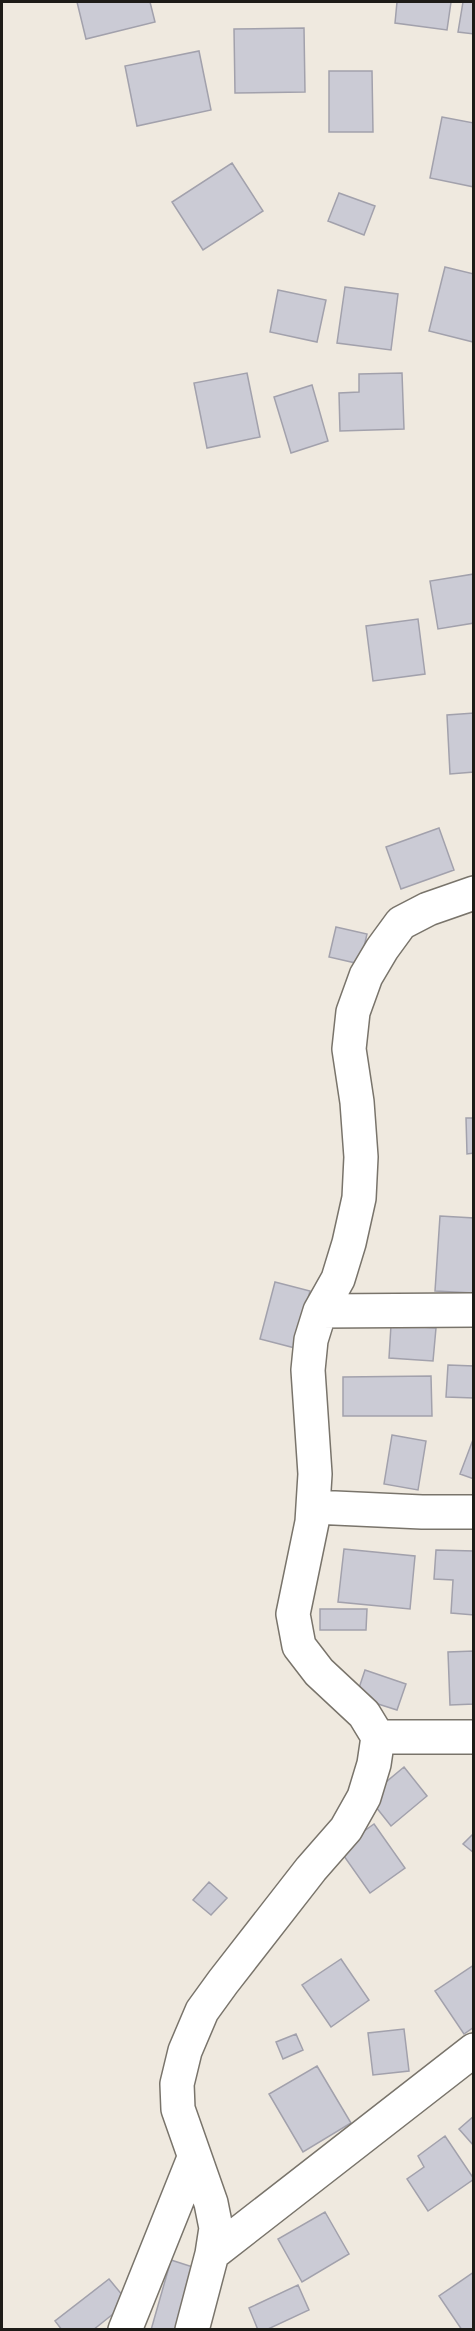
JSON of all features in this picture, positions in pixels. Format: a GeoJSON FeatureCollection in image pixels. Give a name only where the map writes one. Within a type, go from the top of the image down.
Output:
{"type":"FeatureCollection","features":[{"type":"Feature","properties":{"kind":"street"},"geometry":{"type":"LineString","coordinates":[[192,2330],[212,2254],[216,2228],[211,2203],[178,2109],[177,2084],[185,2051],[202,2011],[311,1869],[346,1829],[364,1797],[374,1764],[378,1737],[364,1714],[319,1672],[299,1646],[293,1614],[313,1507],[315,1474],[308,1370],[311,1340],[320,1311],[338,1279],[359,1198],[361,1157],[357,1102],[349,1049],[353,1012],[366,976],[401,923],[428,909],[474,893]]}},
{"type":"Feature","properties":{"kind":"street"},"geometry":{"type":"LineString","coordinates":[[320,1311],[474,1310]]}},
{"type":"Feature","properties":{"kind":"street"},"geometry":{"type":"LineString","coordinates":[[313,1507],[474,1512]]}},
{"type":"Feature","properties":{"kind":"street"},"geometry":{"type":"LineString","coordinates":[[378,1737],[474,1737]]}},
{"type":"Feature","properties":{"kind":"street"},"geometry":{"type":"LineString","coordinates":[[212,2254],[474,2050]]}},
{"type":"Feature","properties":{"kind":"street"},"geometry":{"type":"LineString","coordinates":[[125,2330],[194,2158]]}},
{"type":"Feature","properties":{"kind":"building"},"geometry":{"type":"Polygon","coordinates":[[[77,2],[150,2],[155,22],[86,39],[77,2]]]}},
{"type":"Feature","properties":{"kind":"building"},"geometry":{"type":"Polygon","coordinates":[[[397,2],[451,2],[447,30],[395,23],[397,2]]]}},
{"type":"Feature","properties":{"kind":"building"},"geometry":{"type":"Polygon","coordinates":[[[463,2],[474,2],[474,34],[458,32],[463,2]]]}},
{"type":"Feature","properties":{"kind":"building"},"geometry":{"type":"Polygon","coordinates":[[[304,28],[305,92],[235,93],[234,29],[304,28]]]}},
{"type":"Feature","properties":{"kind":"building"},"geometry":{"type":"Polygon","coordinates":[[[199,51],[211,110],[137,126],[125,66],[199,51]]]}},
{"type":"Feature","properties":{"kind":"building"},"geometry":{"type":"Polygon","coordinates":[[[329,71],[372,71],[373,132],[329,132],[329,71]]]}},
{"type":"Feature","properties":{"kind":"building"},"geometry":{"type":"Polygon","coordinates":[[[442,117],[474,123],[474,187],[430,178],[442,117]]]}},
{"type":"Feature","properties":{"kind":"building"},"geometry":{"type":"Polygon","coordinates":[[[232,163],[263,211],[203,250],[172,202],[232,163]]]}},
{"type":"Feature","properties":{"kind":"building"},"geometry":{"type":"Polygon","coordinates":[[[339,193],[375,206],[364,235],[328,221],[339,193]]]}},
{"type":"Feature","properties":{"kind":"building"},"geometry":{"type":"Polygon","coordinates":[[[445,267],[474,274],[473,342],[429,331],[445,267]]]}},
{"type":"Feature","properties":{"kind":"building"},"geometry":{"type":"Polygon","coordinates":[[[345,287],[398,294],[391,350],[337,343],[345,287]]]}},
{"type":"Feature","properties":{"kind":"building"},"geometry":{"type":"Polygon","coordinates":[[[278,290],[326,300],[317,342],[270,332],[278,290]]]}},
{"type":"Feature","properties":{"kind":"building"},"geometry":{"type":"Polygon","coordinates":[[[247,373],[260,437],[207,448],[194,383],[247,373]]]}},
{"type":"Feature","properties":{"kind":"building"},"geometry":{"type":"Polygon","coordinates":[[[402,373],[404,429],[340,431],[339,393],[359,392],[359,374],[402,373]]]}},
{"type":"Feature","properties":{"kind":"building"},"geometry":{"type":"Polygon","coordinates":[[[312,385],[328,441],[291,453],[274,397],[312,385]]]}},
{"type":"Feature","properties":{"kind":"building"},"geometry":{"type":"Polygon","coordinates":[[[474,574],[474,623],[438,629],[430,581],[474,574]]]}},
{"type":"Feature","properties":{"kind":"building"},"geometry":{"type":"Polygon","coordinates":[[[418,619],[425,674],[373,681],[366,626],[418,619]]]}},
{"type":"Feature","properties":{"kind":"building"},"geometry":{"type":"Polygon","coordinates":[[[474,713],[474,772],[450,774],[447,715],[474,713]]]}},
{"type":"Feature","properties":{"kind":"building"},"geometry":{"type":"Polygon","coordinates":[[[439,828],[454,870],[401,889],[386,847],[439,828]]]}},
{"type":"Feature","properties":{"kind":"building"},"geometry":{"type":"Polygon","coordinates":[[[336,927],[367,934],[360,964],[329,957],[336,927]]]}},
{"type":"Feature","properties":{"kind":"building"},"geometry":{"type":"Polygon","coordinates":[[[466,1118],[474,1118],[474,1153],[467,1154],[466,1118]]]}},
{"type":"Feature","properties":{"kind":"building"},"geometry":{"type":"Polygon","coordinates":[[[440,1216],[474,1218],[474,1293],[435,1291],[440,1216]]]}},
{"type":"Feature","properties":{"kind":"building"},"geometry":{"type":"Polygon","coordinates":[[[275,1282],[310,1291],[295,1348],[260,1339],[275,1282]]]}},
{"type":"Feature","properties":{"kind":"building"},"geometry":{"type":"Polygon","coordinates":[[[391,1325],[436,1328],[433,1361],[389,1358],[391,1325]]]}},
{"type":"Feature","properties":{"kind":"building"},"geometry":{"type":"Polygon","coordinates":[[[448,1365],[474,1366],[474,1398],[446,1397],[448,1365]]]}},
{"type":"Feature","properties":{"kind":"building"},"geometry":{"type":"Polygon","coordinates":[[[431,1376],[432,1416],[343,1416],[343,1377],[431,1376]]]}},
{"type":"Feature","properties":{"kind":"building"},"geometry":{"type":"Polygon","coordinates":[[[392,1435],[426,1441],[418,1490],[384,1484],[392,1435]]]}},
{"type":"Feature","properties":{"kind":"building"},"geometry":{"type":"Polygon","coordinates":[[[474,1437],[474,1479],[460,1474],[474,1437]]]}},
{"type":"Feature","properties":{"kind":"building"},"geometry":{"type":"Polygon","coordinates":[[[344,1549],[415,1556],[410,1609],[338,1602],[344,1549]]]}},
{"type":"Feature","properties":{"kind":"building"},"geometry":{"type":"Polygon","coordinates":[[[436,1550],[474,1551],[474,1615],[451,1613],[453,1580],[434,1579],[436,1550]]]}},
{"type":"Feature","properties":{"kind":"building"},"geometry":{"type":"Polygon","coordinates":[[[320,1609],[367,1609],[366,1630],[320,1630],[320,1609]]]}},
{"type":"Feature","properties":{"kind":"building"},"geometry":{"type":"Polygon","coordinates":[[[474,1651],[474,1704],[450,1705],[448,1652],[474,1651]]]}},
{"type":"Feature","properties":{"kind":"building"},"geometry":{"type":"Polygon","coordinates":[[[365,1670],[406,1684],[397,1710],[356,1697],[365,1670]]]}},
{"type":"Feature","properties":{"kind":"building"},"geometry":{"type":"Polygon","coordinates":[[[404,1767],[427,1796],[391,1826],[368,1797],[404,1767]]]}},
{"type":"Feature","properties":{"kind":"building"},"geometry":{"type":"Polygon","coordinates":[[[374,1824],[405,1868],[370,1893],[339,1849],[374,1824]]]}},
{"type":"Feature","properties":{"kind":"building"},"geometry":{"type":"Polygon","coordinates":[[[474,1833],[474,1853],[463,1844],[474,1833]]]}},
{"type":"Feature","properties":{"kind":"building"},"geometry":{"type":"Polygon","coordinates":[[[209,1882],[227,1898],[211,1915],[193,1900],[209,1882]]]}},
{"type":"Feature","properties":{"kind":"building"},"geometry":{"type":"Polygon","coordinates":[[[341,1959],[369,2000],[331,2027],[302,1985],[341,1959]]]}},
{"type":"Feature","properties":{"kind":"building"},"geometry":{"type":"Polygon","coordinates":[[[474,1965],[474,2027],[464,2034],[435,1991],[474,1965]]]}},
{"type":"Feature","properties":{"kind":"building"},"geometry":{"type":"Polygon","coordinates":[[[404,2029],[409,2071],[373,2075],[368,2033],[404,2029]]]}},
{"type":"Feature","properties":{"kind":"building"},"geometry":{"type":"Polygon","coordinates":[[[296,2034],[303,2050],[283,2059],[276,2042],[296,2034]]]}},
{"type":"Feature","properties":{"kind":"building"},"geometry":{"type":"Polygon","coordinates":[[[317,2066],[351,2123],[303,2152],[269,2094],[317,2066]]]}},
{"type":"Feature","properties":{"kind":"building"},"geometry":{"type":"Polygon","coordinates":[[[474,2116],[474,2146],[459,2129],[474,2116]]]}},
{"type":"Feature","properties":{"kind":"building"},"geometry":{"type":"Polygon","coordinates":[[[445,2136],[474,2179],[428,2211],[407,2179],[424,2167],[418,2156],[445,2136]]]}},
{"type":"Feature","properties":{"kind":"building"},"geometry":{"type":"Polygon","coordinates":[[[325,2212],[349,2254],[302,2282],[278,2239],[325,2212]]]}},
{"type":"Feature","properties":{"kind":"building"},"geometry":{"type":"Polygon","coordinates":[[[171,2260],[199,2269],[181,2330],[151,2330],[171,2260]]]}},
{"type":"Feature","properties":{"kind":"building"},"geometry":{"type":"Polygon","coordinates":[[[474,2272],[474,2330],[462,2330],[439,2296],[474,2272]]]}},
{"type":"Feature","properties":{"kind":"building"},"geometry":{"type":"Polygon","coordinates":[[[109,2279],[128,2302],[93,2330],[62,2330],[55,2321],[109,2279]]]}},
{"type":"Feature","properties":{"kind":"building"},"geometry":{"type":"Polygon","coordinates":[[[298,2285],[309,2310],[266,2330],[258,2330],[249,2308],[298,2285]]]}}]}
